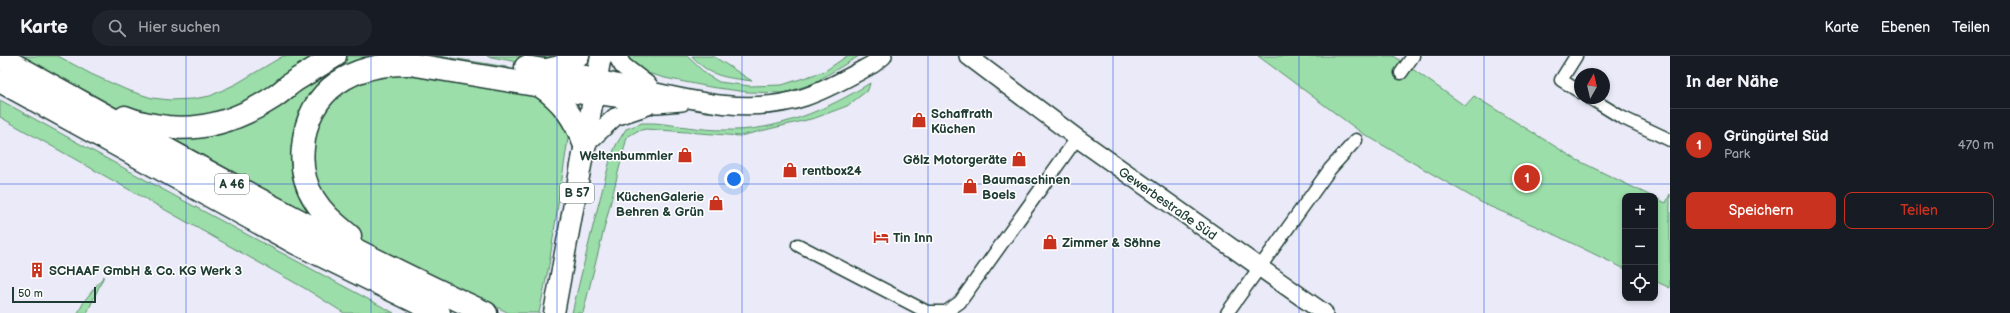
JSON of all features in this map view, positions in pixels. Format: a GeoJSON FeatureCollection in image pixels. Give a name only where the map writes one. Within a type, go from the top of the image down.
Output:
{"type":"FeatureCollection","features":[{"type":"Feature","properties":{"kind":"highway","name":"A 46"},"geometry":{"type":"LineString","coordinates":[[42,80],[140,124],[175,128],[197,128],[226,121],[249,112],[335,56]]}},
{"type":"Feature","properties":{"kind":"highway"},"geometry":{"type":"LineString","coordinates":[[462,56],[541,77],[552,94],[568,110],[585,145]]}},
{"type":"Feature","properties":{"kind":"highway"},"geometry":{"type":"LineString","coordinates":[[541,77],[578,56]]}},
{"type":"Feature","properties":{"kind":"highway","name":"A 46"},"geometry":{"type":"LineString","coordinates":[[0,57],[172,153],[348,245],[486,313]]}},
{"type":"Feature","properties":{"kind":"highway"},"geometry":{"type":"LineString","coordinates":[[425,283],[358,242],[327,218],[313,198],[305,180],[302,161],[306,128],[314,106],[326,92],[354,72],[391,63],[541,77],[597,87]]}},
{"type":"Feature","properties":{"kind":"highway","name":"A 46"},"geometry":{"type":"LineString","coordinates":[[0,82],[296,243],[440,313]]}},
{"type":"Feature","properties":{"kind":"main road","name":"B 57"},"geometry":{"type":"LineString","coordinates":[[554,312],[597,87],[601,56]]}},
{"type":"Feature","properties":{"kind":"main road"},"geometry":{"type":"LineString","coordinates":[[617,56],[623,66],[642,82],[657,98]]}},
{"type":"Feature","properties":{"kind":"main road"},"geometry":{"type":"LineString","coordinates":[[843,80],[867,56]]}},
{"type":"Feature","properties":{"kind":"main road"},"geometry":{"type":"LineString","coordinates":[[597,87],[657,98],[756,106],[782,103],[805,97],[843,80],[873,64],[883,56]]}},
{"type":"Feature","properties":{"kind":"main road","name":"Gewerbestraße Süd"},"geometry":{"type":"LineString","coordinates":[[968,56],[1077,138],[1324,313]]}},
{"type":"Feature","properties":{"kind":"main road"},"geometry":{"type":"LineString","coordinates":[[585,145],[615,117],[657,98]]}},
{"type":"Feature","properties":{"kind":"street"},"geometry":{"type":"LineString","coordinates":[[1401,73],[1414,56]]}},
{"type":"Feature","properties":{"kind":"street"},"geometry":{"type":"LineString","coordinates":[[1574,88],[1561,80],[1576,56]]}},
{"type":"Feature","properties":{"kind":"street"},"geometry":{"type":"LineString","coordinates":[[1600,104],[1621,117],[1670,140]]}},
{"type":"Feature","properties":{"kind":"street"},"geometry":{"type":"LineString","coordinates":[[798,246],[927,312],[946,312],[960,302],[1077,138]]}},
{"type":"Feature","properties":{"kind":"street"},"geometry":{"type":"LineString","coordinates":[[1227,313],[1330,169],[1356,140]]}},
{"type":"Feature","properties":{"kind":"green space"},"geometry":{"type":"Polygon","coordinates":[[[15,56],[58,56],[91,74],[127,90],[152,98],[170,100],[193,99],[210,96],[236,84],[283,56],[326,56],[216,120],[149,120],[116,109],[15,56]]]}},
{"type":"Feature","properties":{"kind":"green space"},"geometry":{"type":"Polygon","coordinates":[[[342,56],[439,56],[544,73],[543,79],[388,57],[299,120],[324,222],[147,128],[179,132],[342,56]]]}},
{"type":"Feature","properties":{"kind":"green space"},"geometry":{"type":"Polygon","coordinates":[[[487,56],[574,56],[565,61],[517,62],[487,56]]]}},
{"type":"Feature","properties":{"kind":"green space"},"geometry":{"type":"Polygon","coordinates":[[[624,56],[687,56],[707,75],[719,82],[750,86],[782,85],[825,71],[847,56],[859,56],[812,84],[784,93],[747,92],[710,87],[665,78],[637,70],[624,56]]]}},
{"type":"Feature","properties":{"kind":"green space"},"geometry":{"type":"Polygon","coordinates":[[[692,56],[713,56],[752,81],[712,73],[692,56]]]}},
{"type":"Feature","properties":{"kind":"green space"},"geometry":{"type":"Polygon","coordinates":[[[1258,56],[1394,56],[1465,106],[1474,96],[1577,160],[1645,193],[1622,193],[1622,268],[1547,231],[1484,204],[1362,133],[1258,56]]]}},
{"type":"Feature","properties":{"kind":"green space"},"geometry":{"type":"Polygon","coordinates":[[[377,69],[547,98],[569,132],[549,265],[539,313],[509,313],[353,235],[312,187],[310,123],[327,99],[377,69]]]}},
{"type":"Feature","properties":{"kind":"green space"},"geometry":{"type":"Polygon","coordinates":[[[870,83],[868,90],[847,106],[815,118],[740,136],[646,129],[637,131],[627,137],[583,313],[572,313],[610,160],[616,145],[626,129],[642,123],[715,130],[743,130],[762,127],[781,123],[818,110],[870,83]]]}},
{"type":"Feature","properties":{"kind":"green space"},"geometry":{"type":"Polygon","coordinates":[[[0,100],[173,195],[394,313],[344,313],[306,289],[0,117],[0,100]]]}},
{"type":"Feature","properties":{"kind":"green space"},"geometry":{"type":"Polygon","coordinates":[[[1670,194],[1670,288],[1658,282],[1658,199],[1666,203],[1670,194]]]}},
{"type":"Feature","properties":{"kind":"green space"},"geometry":{"type":"Polygon","coordinates":[[[104,276],[87,313],[78,313],[85,300],[104,276]]]}},
{"type":"Feature","properties":{"kind":"place","name":"Schaffrath Küchen"},"geometry":{"type":"Point","coordinates":[919,120]}},
{"type":"Feature","properties":{"kind":"place","name":"Weltenbummler"},"geometry":{"type":"Point","coordinates":[685,155]}},
{"type":"Feature","properties":{"kind":"place","name":"Gölz Motorgeräte"},"geometry":{"type":"Point","coordinates":[1019,159]}},
{"type":"Feature","properties":{"kind":"place","name":"rentbox24"},"geometry":{"type":"Point","coordinates":[790,170]}},
{"type":"Feature","properties":{"kind":"place","name":"Grüngürtel Süd"},"geometry":{"type":"Point","coordinates":[1527,178]}},
{"type":"Feature","properties":{"kind":"place","name":"Baumaschinen Boels"},"geometry":{"type":"Point","coordinates":[970,186]}},
{"type":"Feature","properties":{"kind":"place","name":"KüchenGalerie Behren & Grün"},"geometry":{"type":"Point","coordinates":[716,203]}},
{"type":"Feature","properties":{"kind":"place","name":"Tin Inn"},"geometry":{"type":"Point","coordinates":[881,237]}},
{"type":"Feature","properties":{"kind":"place","name":"Zimmer & Söhne"},"geometry":{"type":"Point","coordinates":[1050,242]}},
{"type":"Feature","properties":{"kind":"place","name":"SCHAAF GmbH & Co. KG Werk 3"},"geometry":{"type":"Point","coordinates":[37,270]}}]}
